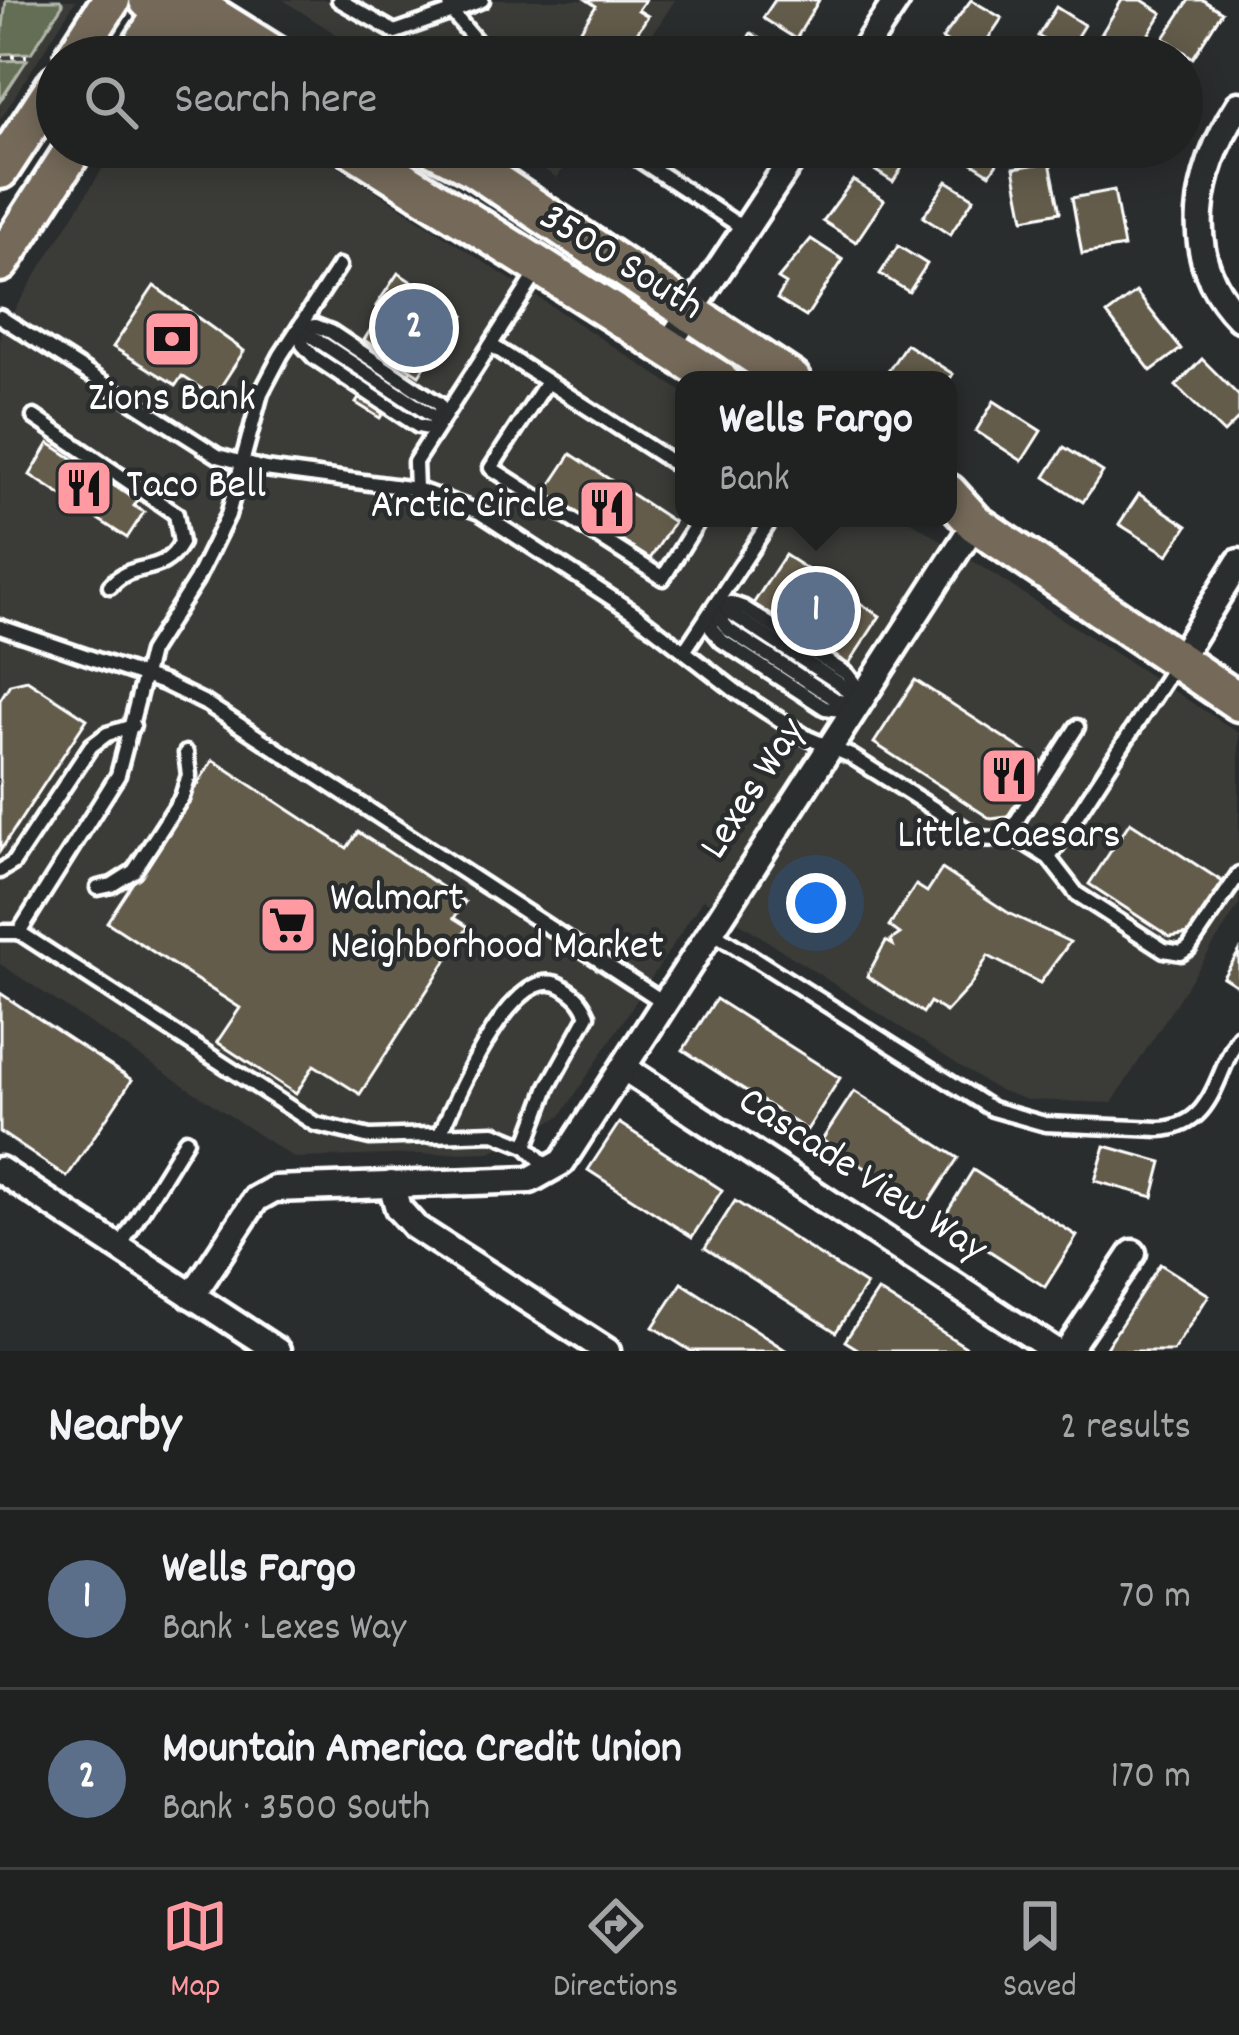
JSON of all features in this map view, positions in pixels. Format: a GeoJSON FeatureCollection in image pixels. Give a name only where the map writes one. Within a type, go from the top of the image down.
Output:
{"type":"FeatureCollection","features":[{"type":"Feature","properties":{"kind":"main road"},"geometry":{"type":"LineString","coordinates":[[88,36],[111,0]]}},
{"type":"Feature","properties":{"kind":"main road"},"geometry":{"type":"LineString","coordinates":[[147,36],[167,3]]}},
{"type":"Feature","properties":{"kind":"main road"},"geometry":{"type":"LineString","coordinates":[[167,3],[198,36]]}},
{"type":"Feature","properties":{"kind":"main road"},"geometry":{"type":"LineString","coordinates":[[167,3],[235,36]]}},
{"type":"Feature","properties":{"kind":"main road"},"geometry":{"type":"LineString","coordinates":[[0,170],[36,89]]}},
{"type":"Feature","properties":{"kind":"main road"},"geometry":{"type":"LineString","coordinates":[[0,263],[61,168]]}},
{"type":"Feature","properties":{"kind":"main road","name":"3500 South"},"geometry":{"type":"LineString","coordinates":[[384,168],[705,371]]}},
{"type":"Feature","properties":{"kind":"main road","name":"3500 South"},"geometry":{"type":"LineString","coordinates":[[474,168],[779,371]]}},
{"type":"Feature","properties":{"kind":"main road"},"geometry":{"type":"LineString","coordinates":[[962,517],[1239,702]]}},
{"type":"Feature","properties":{"kind":"street"},"geometry":{"type":"LineString","coordinates":[[873,36],[897,0]]}},
{"type":"Feature","properties":{"kind":"street"},"geometry":{"type":"LineString","coordinates":[[1239,105],[1210,154],[1201,187],[1199,227],[1209,271],[1239,318]]}},
{"type":"Feature","properties":{"kind":"street"},"geometry":{"type":"LineString","coordinates":[[667,347],[786,168]]}},
{"type":"Feature","properties":{"kind":"street","name":"Lexes Way"},"geometry":{"type":"LineString","coordinates":[[551,1171],[571,1150],[857,703],[956,527]]}},
{"type":"Feature","properties":{"kind":"street"},"geometry":{"type":"LineString","coordinates":[[1177,662],[1239,562]]}},
{"type":"Feature","properties":{"kind":"street","name":"Cascade View Way"},"geometry":{"type":"LineString","coordinates":[[624,1068],[1055,1351]]}},
{"type":"Feature","properties":{"kind":"street"},"geometry":{"type":"LineString","coordinates":[[0,1170],[277,1351]]}},
{"type":"Feature","properties":{"kind":"street"},"geometry":{"type":"LineString","coordinates":[[192,1296],[264,1193],[285,1188],[530,1180],[551,1171]]}},
{"type":"Feature","properties":{"kind":"street"},"geometry":{"type":"LineString","coordinates":[[392,1184],[398,1208],[415,1227],[607,1351]]}},
{"type":"Feature","properties":{"kind":"street"},"geometry":{"type":"LineString","coordinates":[[1066,1351],[1133,1252]]}},
{"type":"Feature","properties":{"kind":"lane"},"geometry":{"type":"LineString","coordinates":[[338,0],[395,32],[450,6],[482,0]]}},
{"type":"Feature","properties":{"kind":"lane"},"geometry":{"type":"LineString","coordinates":[[450,6],[473,36]]}},
{"type":"Feature","properties":{"kind":"lane"},"geometry":{"type":"LineString","coordinates":[[652,168],[746,230]]}},
{"type":"Feature","properties":{"kind":"lane"},"geometry":{"type":"LineString","coordinates":[[19,932],[112,788],[124,761],[142,676],[155,640],[217,540],[244,465],[261,393],[339,266]]}},
{"type":"Feature","properties":{"kind":"lane"},"geometry":{"type":"LineString","coordinates":[[416,490],[415,462],[541,267]]}},
{"type":"Feature","properties":{"kind":"lane"},"geometry":{"type":"LineString","coordinates":[[0,317],[196,445],[244,465],[416,490],[508,528],[762,709],[851,756],[980,838],[1022,841],[1049,858],[1076,894],[1172,952],[1195,941],[1239,874]]}},
{"type":"Feature","properties":{"kind":"lane"},"geometry":{"type":"LineString","coordinates":[[299,328],[316,326],[331,332],[439,404],[441,422]]}},
{"type":"Feature","properties":{"kind":"lane"},"geometry":{"type":"LineString","coordinates":[[299,328],[303,345],[314,357],[418,426],[429,428],[441,422]]}},
{"type":"Feature","properties":{"kind":"lane"},"geometry":{"type":"LineString","coordinates":[[490,345],[675,464]]}},
{"type":"Feature","properties":{"kind":"lane"},"geometry":{"type":"LineString","coordinates":[[547,382],[491,468],[663,578],[694,527]]}},
{"type":"Feature","properties":{"kind":"lane"},"geometry":{"type":"LineString","coordinates":[[34,417],[176,514],[181,543],[172,557],[157,567],[127,572],[110,586]]}},
{"type":"Feature","properties":{"kind":"lane"},"geometry":{"type":"LineString","coordinates":[[685,650],[762,527]]}},
{"type":"Feature","properties":{"kind":"lane"},"geometry":{"type":"LineString","coordinates":[[737,604],[847,674],[857,688],[857,703],[841,710],[825,708],[773,675],[716,635],[711,628],[712,609],[737,604]]}},
{"type":"Feature","properties":{"kind":"lane"},"geometry":{"type":"LineString","coordinates":[[0,627],[207,704],[665,1004]]}},
{"type":"Feature","properties":{"kind":"lane"},"geometry":{"type":"LineString","coordinates":[[1049,858],[1177,662]]}},
{"type":"Feature","properties":{"kind":"lane"},"geometry":{"type":"LineString","coordinates":[[0,871],[13,863],[91,746],[107,734],[133,726]]}},
{"type":"Feature","properties":{"kind":"lane"},"geometry":{"type":"LineString","coordinates":[[1005,839],[1077,727]]}},
{"type":"Feature","properties":{"kind":"lane"},"geometry":{"type":"LineString","coordinates":[[98,888],[134,871],[172,813],[187,787],[186,752]]}},
{"type":"Feature","properties":{"kind":"lane"},"geometry":{"type":"LineString","coordinates":[[0,932],[19,932],[315,1124],[370,1137],[494,1133],[526,1146],[551,1171]]}},
{"type":"Feature","properties":{"kind":"lane"},"geometry":{"type":"LineString","coordinates":[[711,932],[975,1100],[1027,1121],[1159,1129],[1180,1126],[1210,1100],[1239,1036]]}},
{"type":"Feature","properties":{"kind":"lane"},"geometry":{"type":"LineString","coordinates":[[440,1134],[471,1066],[522,991],[538,983],[556,982],[582,1000],[588,1015],[548,1087],[526,1146]]}},
{"type":"Feature","properties":{"kind":"lane"},"geometry":{"type":"LineString","coordinates":[[119,1249],[186,1140]]}},
{"type":"Feature","properties":{"kind":"path"},"geometry":{"type":"LineString","coordinates":[[0,57],[36,67]]}},
{"type":"Feature","properties":{"kind":"shaded area"},"geometry":{"type":"Polygon","coordinates":[[[0,0],[76,0],[53,36],[36,36],[36,63],[0,120],[0,0]]]}},
{"type":"Feature","properties":{"kind":"shaded area"},"geometry":{"type":"Polygon","coordinates":[[[283,0],[675,0],[652,36],[339,36],[283,0]]]}},
{"type":"Feature","properties":{"kind":"shaded area"},"geometry":{"type":"Polygon","coordinates":[[[103,168],[340,168],[675,387],[675,527],[920,527],[1239,733],[1239,905],[1112,1103],[1027,1100],[994,1088],[703,899],[561,1116],[490,1152],[294,1158],[0,964],[0,333],[103,168]]]}},
{"type":"Feature","properties":{"kind":"shaded area"},"geometry":{"type":"Polygon","coordinates":[[[542,168],[564,168],[557,178],[542,168]]]}},
{"type":"Feature","properties":{"kind":"green space"},"geometry":{"type":"Polygon","coordinates":[[[6,0],[60,0],[63,4],[42,36],[36,36],[31,53],[0,54],[6,0]]]}},
{"type":"Feature","properties":{"kind":"green space"},"geometry":{"type":"Polygon","coordinates":[[[27,60],[0,101],[0,61],[27,60]]]}},
{"type":"Feature","properties":{"kind":"building"},"geometry":{"type":"Polygon","coordinates":[[[587,0],[645,0],[638,10],[648,16],[635,36],[577,36],[596,6],[587,0]]]}},
{"type":"Feature","properties":{"kind":"building"},"geometry":{"type":"Polygon","coordinates":[[[775,0],[819,0],[798,36],[763,18],[775,0]]]}},
{"type":"Feature","properties":{"kind":"building"},"geometry":{"type":"Polygon","coordinates":[[[971,0],[1002,18],[990,36],[944,36],[971,0]]]}},
{"type":"Feature","properties":{"kind":"building"},"geometry":{"type":"Polygon","coordinates":[[[1122,0],[1142,0],[1162,13],[1147,36],[1100,36],[1122,0]]]}},
{"type":"Feature","properties":{"kind":"building"},"geometry":{"type":"Polygon","coordinates":[[[1189,0],[1203,0],[1222,12],[1203,42],[1203,36],[1165,36],[1189,0]]]}},
{"type":"Feature","properties":{"kind":"building"},"geometry":{"type":"Polygon","coordinates":[[[1056,7],[1084,25],[1077,36],[1038,36],[1056,7]]]}},
{"type":"Feature","properties":{"kind":"building"},"geometry":{"type":"Polygon","coordinates":[[[871,168],[902,168],[893,182],[871,168]]]}},
{"type":"Feature","properties":{"kind":"building"},"geometry":{"type":"Polygon","coordinates":[[[1014,168],[1051,168],[1060,212],[1024,219],[1014,168]]]}},
{"type":"Feature","properties":{"kind":"building"},"geometry":{"type":"Polygon","coordinates":[[[853,180],[884,200],[856,242],[823,221],[853,180]]]}},
{"type":"Feature","properties":{"kind":"building"},"geometry":{"type":"Polygon","coordinates":[[[947,181],[974,198],[950,235],[923,217],[947,181]]]}},
{"type":"Feature","properties":{"kind":"building"},"geometry":{"type":"Polygon","coordinates":[[[1114,190],[1124,247],[1082,254],[1072,198],[1114,190]]]}},
{"type":"Feature","properties":{"kind":"building"},"geometry":{"type":"Polygon","coordinates":[[[811,239],[843,260],[806,317],[777,299],[786,284],[778,279],[811,239]]]}},
{"type":"Feature","properties":{"kind":"building"},"geometry":{"type":"Polygon","coordinates":[[[898,246],[927,264],[909,292],[880,274],[898,246]]]}},
{"type":"Feature","properties":{"kind":"building"},"geometry":{"type":"Polygon","coordinates":[[[398,273],[464,316],[419,375],[364,340],[383,310],[376,306],[398,273]]]}},
{"type":"Feature","properties":{"kind":"building","name":"Zions Bank"},"geometry":{"type":"Polygon","coordinates":[[[154,286],[244,351],[214,397],[182,376],[176,385],[113,347],[154,286]]]}},
{"type":"Feature","properties":{"kind":"building"},"geometry":{"type":"Polygon","coordinates":[[[1136,292],[1181,349],[1151,371],[1107,314],[1136,292]]]}},
{"type":"Feature","properties":{"kind":"building"},"geometry":{"type":"Polygon","coordinates":[[[906,344],[948,371],[888,371],[906,344]]]}},
{"type":"Feature","properties":{"kind":"building"},"geometry":{"type":"Polygon","coordinates":[[[387,355],[411,370],[380,418],[356,403],[387,355]]]}},
{"type":"Feature","properties":{"kind":"building"},"geometry":{"type":"Polygon","coordinates":[[[1202,359],[1239,396],[1239,418],[1224,433],[1176,386],[1202,359]]]}},
{"type":"Feature","properties":{"kind":"building"},"geometry":{"type":"Polygon","coordinates":[[[994,401],[1041,431],[1022,461],[976,431],[994,401]]]}},
{"type":"Feature","properties":{"kind":"building","name":"Taco Bell"},"geometry":{"type":"Polygon","coordinates":[[[49,443],[137,501],[134,506],[144,512],[127,538],[30,475],[49,443]]]}},
{"type":"Feature","properties":{"kind":"building"},"geometry":{"type":"Polygon","coordinates":[[[1064,447],[1103,472],[1083,502],[1045,477],[1064,447]]]}},
{"type":"Feature","properties":{"kind":"building","name":"Arctic Circle"},"geometry":{"type":"Polygon","coordinates":[[[571,454],[674,522],[650,559],[543,496],[571,454]]]}},
{"type":"Feature","properties":{"kind":"building"},"geometry":{"type":"Polygon","coordinates":[[[1139,494],[1187,526],[1168,555],[1119,524],[1139,494]]]}},
{"type":"Feature","properties":{"kind":"building"},"geometry":{"type":"Polygon","coordinates":[[[785,555],[880,616],[846,668],[751,607],[785,555]]]}},
{"type":"Feature","properties":{"kind":"building"},"geometry":{"type":"Polygon","coordinates":[[[27,680],[87,719],[0,851],[0,700],[10,684],[27,680]]]}},
{"type":"Feature","properties":{"kind":"building"},"geometry":{"type":"Polygon","coordinates":[[[915,680],[1043,763],[1007,817],[991,819],[874,743],[915,680]]]}},
{"type":"Feature","properties":{"kind":"building","name":"Walmart Neighborhood Market"},"geometry":{"type":"Polygon","coordinates":[[[213,760],[347,848],[358,832],[465,902],[454,918],[468,927],[360,1094],[314,1065],[296,1094],[217,1042],[240,1008],[107,922],[213,760]]]}},
{"type":"Feature","properties":{"kind":"building"},"geometry":{"type":"Polygon","coordinates":[[[1130,822],[1223,882],[1189,934],[1170,937],[1089,884],[1130,822]]]}},
{"type":"Feature","properties":{"kind":"building"},"geometry":{"type":"Polygon","coordinates":[[[942,869],[1010,914],[1070,942],[1040,983],[988,956],[970,986],[946,1012],[930,1002],[923,1013],[867,976],[886,941],[893,945],[891,940],[900,934],[889,926],[916,885],[927,892],[942,869]]]}},
{"type":"Feature","properties":{"kind":"building"},"geometry":{"type":"Polygon","coordinates":[[[1239,952],[1239,987],[1223,977],[1239,952]]]}},
{"type":"Feature","properties":{"kind":"building"},"geometry":{"type":"Polygon","coordinates":[[[0,993],[132,1080],[67,1177],[0,1132],[0,993]]]}},
{"type":"Feature","properties":{"kind":"building"},"geometry":{"type":"Polygon","coordinates":[[[716,999],[840,1078],[807,1130],[683,1050],[716,999]]]}},
{"type":"Feature","properties":{"kind":"building"},"geometry":{"type":"Polygon","coordinates":[[[854,1091],[958,1158],[926,1207],[822,1140],[854,1091]]]}},
{"type":"Feature","properties":{"kind":"building"},"geometry":{"type":"Polygon","coordinates":[[[619,1123],[722,1190],[692,1237],[588,1170],[619,1123]]]}},
{"type":"Feature","properties":{"kind":"building"},"geometry":{"type":"Polygon","coordinates":[[[1105,1146],[1162,1162],[1153,1197],[1095,1181],[1105,1146]]]}},
{"type":"Feature","properties":{"kind":"building"},"geometry":{"type":"Polygon","coordinates":[[[973,1170],[1077,1236],[1045,1287],[942,1220],[973,1170]]]}},
{"type":"Feature","properties":{"kind":"building"},"geometry":{"type":"Polygon","coordinates":[[[735,1201],[866,1285],[836,1332],[705,1248],[735,1201]]]}},
{"type":"Feature","properties":{"kind":"building"},"geometry":{"type":"Polygon","coordinates":[[[1160,1264],[1209,1295],[1173,1351],[1104,1351],[1160,1264]]]}},
{"type":"Feature","properties":{"kind":"building"},"geometry":{"type":"Polygon","coordinates":[[[682,1283],[787,1351],[691,1351],[653,1327],[682,1283]]]}},
{"type":"Feature","properties":{"kind":"building"},"geometry":{"type":"Polygon","coordinates":[[[878,1291],[972,1351],[861,1351],[845,1341],[878,1291]]]}},
{"type":"Feature","properties":{"kind":"place","name":"Mountain America Credit Union"},"geometry":{"type":"Point","coordinates":[414,328]}},
{"type":"Feature","properties":{"kind":"place","name":"Zions Bank"},"geometry":{"type":"Point","coordinates":[172,339]}},
{"type":"Feature","properties":{"kind":"place","name":"Taco Bell"},"geometry":{"type":"Point","coordinates":[84,488]}},
{"type":"Feature","properties":{"kind":"place","name":"Arctic Circle"},"geometry":{"type":"Point","coordinates":[607,508]}},
{"type":"Feature","properties":{"kind":"place","name":"Wells Fargo"},"geometry":{"type":"Point","coordinates":[816,611]}},
{"type":"Feature","properties":{"kind":"place","name":"Little Caesars"},"geometry":{"type":"Point","coordinates":[1009,776]}},
{"type":"Feature","properties":{"kind":"place","name":"Walmart Neighborhood Market"},"geometry":{"type":"Point","coordinates":[288,925]}}]}
